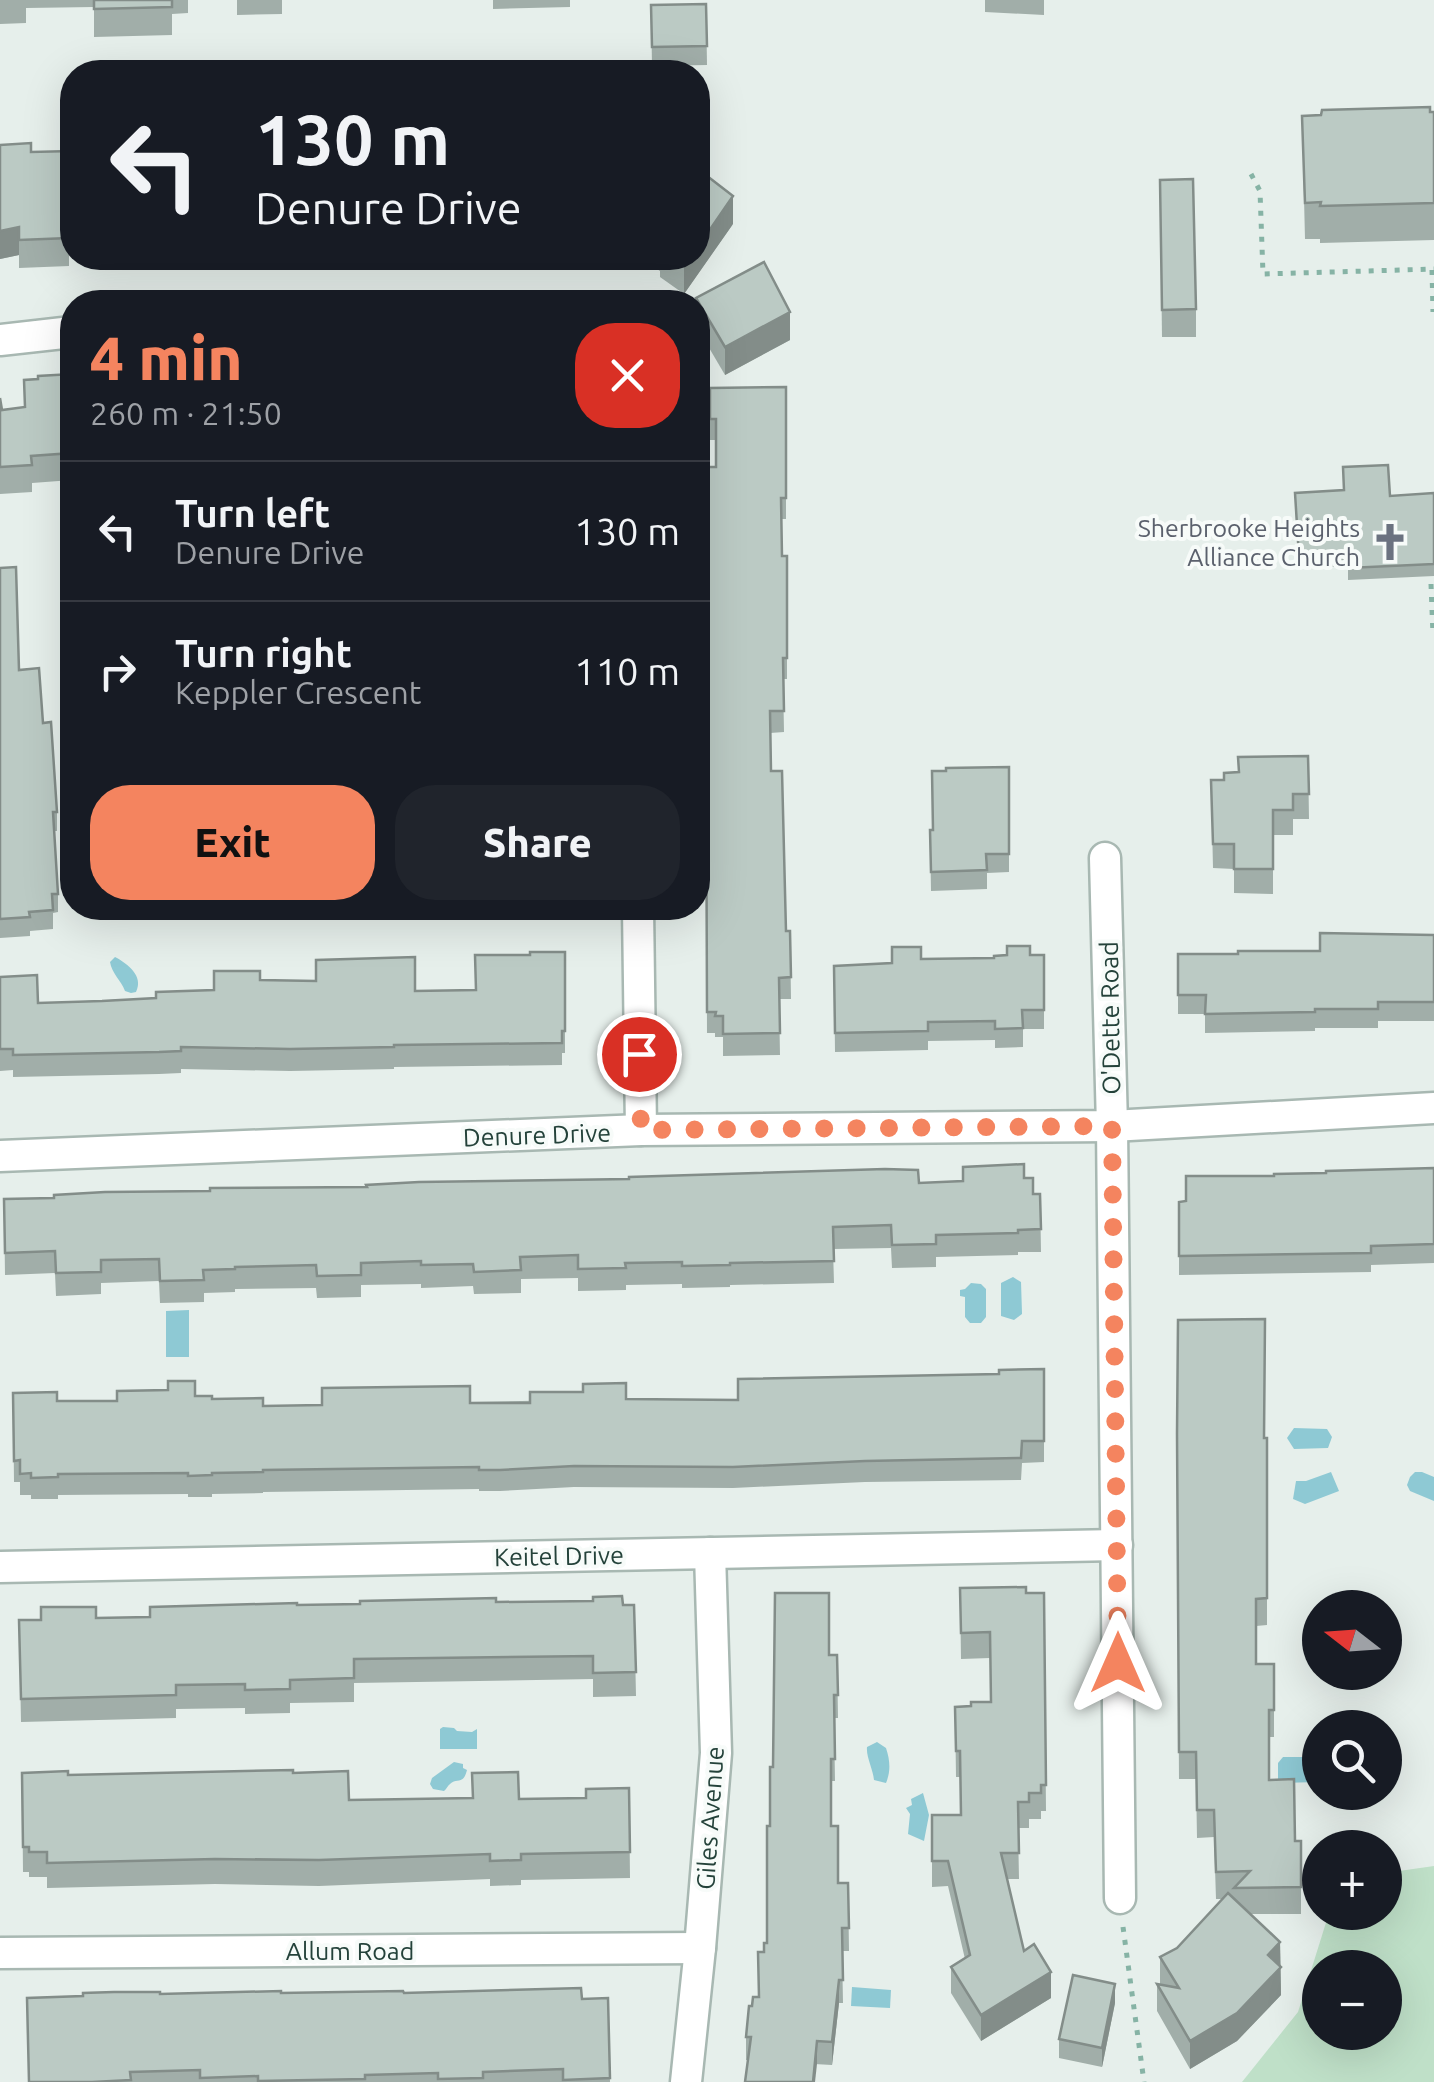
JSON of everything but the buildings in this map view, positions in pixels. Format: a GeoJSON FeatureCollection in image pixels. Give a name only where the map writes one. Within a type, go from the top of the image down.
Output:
{"type":"FeatureCollection","features":[{"type":"Feature","properties":{"kind":"street"},"geometry":{"type":"LineString","coordinates":[[0,340],[60,333]]}},
{"type":"Feature","properties":{"kind":"street","name":"O'Dette Road"},"geometry":{"type":"LineString","coordinates":[[1106,858],[1120,1898]]}},
{"type":"Feature","properties":{"kind":"street"},"geometry":{"type":"LineString","coordinates":[[638,920],[641,1130]]}},
{"type":"Feature","properties":{"kind":"street","name":"Denure Drive"},"geometry":{"type":"LineString","coordinates":[[0,1156],[641,1130],[1112,1126],[1434,1108]]}},
{"type":"Feature","properties":{"kind":"street","name":"Keitel Drive"},"geometry":{"type":"LineString","coordinates":[[0,1567],[1117,1545]]}},
{"type":"Feature","properties":{"kind":"street","name":"Giles Avenue"},"geometry":{"type":"LineString","coordinates":[[686,2082],[716,1753],[710,1553]]}},
{"type":"Feature","properties":{"kind":"street","name":"Allum Road"},"geometry":{"type":"LineString","coordinates":[[0,1953],[700,1948]]}},
{"type":"Feature","properties":{"kind":"path"},"geometry":{"type":"LineString","coordinates":[[1250,174],[1260,191],[1263,274],[1433,269],[1432,312]]}},
{"type":"Feature","properties":{"kind":"path"},"geometry":{"type":"LineString","coordinates":[[1431,584],[1434,635]]}},
{"type":"Feature","properties":{"kind":"path"},"geometry":{"type":"LineString","coordinates":[[1120,1898],[1144,2082]]}},
{"type":"Feature","properties":{"kind":"green space"},"geometry":{"type":"Polygon","coordinates":[[[1434,1866],[1434,2082],[1242,2082],[1298,2012],[1302,1999],[1302,2050],[1402,2050],[1402,1950],[1317,1950],[1324,1930],[1402,1930],[1402,1871],[1434,1866]]]}},
{"type":"Feature","properties":{"kind":"water"},"geometry":{"type":"Polygon","coordinates":[[[115,957],[136,976],[136,992],[125,991],[111,966],[115,957]]]}},
{"type":"Feature","properties":{"kind":"water"},"geometry":{"type":"Polygon","coordinates":[[[1013,1277],[1021,1282],[1022,1314],[1014,1320],[1001,1316],[1001,1283],[1013,1277]]]}},
{"type":"Feature","properties":{"kind":"water"},"geometry":{"type":"Polygon","coordinates":[[[971,1283],[986,1289],[986,1317],[981,1323],[970,1323],[965,1317],[965,1297],[960,1296],[960,1290],[971,1283]]]}},
{"type":"Feature","properties":{"kind":"water"},"geometry":{"type":"Polygon","coordinates":[[[189,1310],[189,1357],[166,1357],[166,1311],[189,1310]]]}},
{"type":"Feature","properties":{"kind":"water"},"geometry":{"type":"Polygon","coordinates":[[[1294,1428],[1327,1429],[1332,1437],[1328,1448],[1294,1449],[1287,1438],[1294,1428]]]}},
{"type":"Feature","properties":{"kind":"water"},"geometry":{"type":"Polygon","coordinates":[[[1331,1472],[1339,1491],[1305,1504],[1293,1499],[1296,1481],[1331,1472]]]}},
{"type":"Feature","properties":{"kind":"water"},"geometry":{"type":"Polygon","coordinates":[[[1415,1472],[1434,1477],[1434,1501],[1410,1491],[1407,1485],[1415,1472]]]}},
{"type":"Feature","properties":{"kind":"water"},"geometry":{"type":"Polygon","coordinates":[[[443,1727],[472,1732],[477,1729],[477,1749],[440,1749],[443,1727]]]}},
{"type":"Feature","properties":{"kind":"water"},"geometry":{"type":"Polygon","coordinates":[[[877,1742],[886,1748],[888,1757],[886,1783],[874,1780],[868,1755],[867,1747],[877,1742]]]}},
{"type":"Feature","properties":{"kind":"water"},"geometry":{"type":"Polygon","coordinates":[[[1283,1757],[1302,1757],[1302,1782],[1278,1783],[1278,1763],[1283,1757]]]}},
{"type":"Feature","properties":{"kind":"water"},"geometry":{"type":"Polygon","coordinates":[[[454,1762],[463,1764],[467,1770],[464,1778],[444,1791],[433,1789],[432,1778],[454,1762]]]}},
{"type":"Feature","properties":{"kind":"water"},"geometry":{"type":"Polygon","coordinates":[[[923,1793],[929,1815],[924,1841],[908,1834],[910,1814],[906,1808],[912,1805],[911,1799],[923,1793]]]}},
{"type":"Feature","properties":{"kind":"water"},"geometry":{"type":"Polygon","coordinates":[[[852,1987],[891,1990],[890,2008],[851,2006],[852,1987]]]}},
{"type":"Feature","properties":{"kind":"place","name":"Sherbrooke Heights Alliance Church"},"geometry":{"type":"Point","coordinates":[1390,542]}},
{"type":"Feature","properties":{"kind":"route"},"geometry":{"type":"LineString","coordinates":[[639,1054],[641,1130],[1112,1126],[1118,1663]]}}]}
